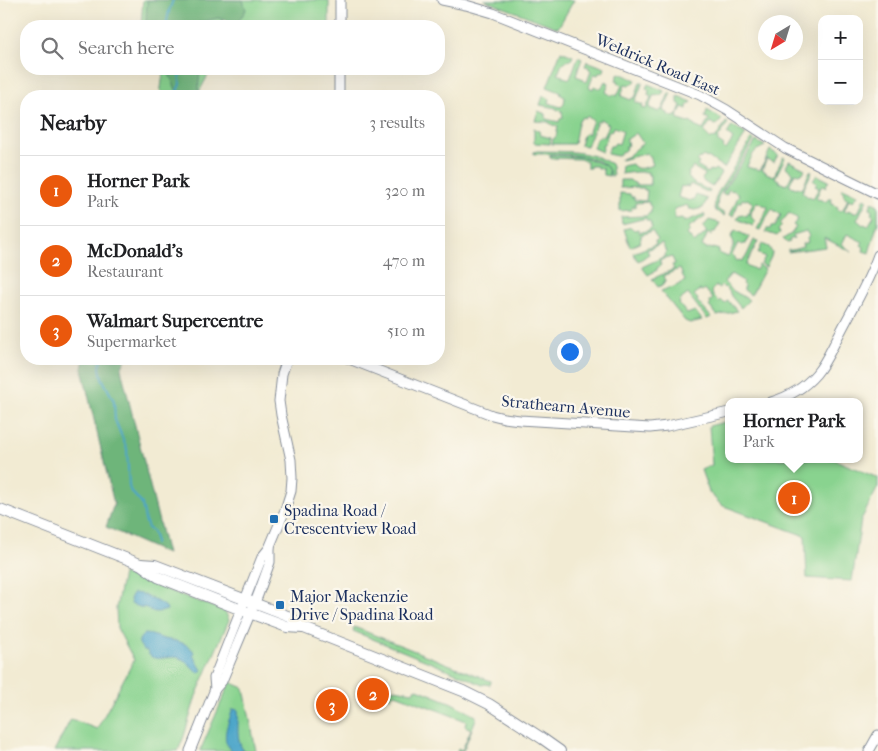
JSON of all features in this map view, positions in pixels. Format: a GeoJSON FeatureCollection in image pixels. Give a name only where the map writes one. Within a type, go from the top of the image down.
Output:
{"type":"FeatureCollection","features":[{"type":"Feature","properties":{"kind":"main road"},"geometry":{"type":"LineString","coordinates":[[0,509],[140,564],[158,576],[248,606],[287,627],[304,628],[463,691],[489,704],[560,751]]}},
{"type":"Feature","properties":{"kind":"street"},"geometry":{"type":"LineString","coordinates":[[340,0],[340,20]]}},
{"type":"Feature","properties":{"kind":"street","name":"Weldrick Road East"},"geometry":{"type":"LineString","coordinates":[[442,0],[493,13],[700,95],[727,110],[785,148],[878,194]]}},
{"type":"Feature","properties":{"kind":"street"},"geometry":{"type":"LineString","coordinates":[[339,75],[339,90]]}},
{"type":"Feature","properties":{"kind":"street"},"geometry":{"type":"LineString","coordinates":[[782,398],[796,391],[821,368],[861,293],[878,255]]}},
{"type":"Feature","properties":{"kind":"street"},"geometry":{"type":"LineString","coordinates":[[190,751],[215,689],[214,678],[270,562],[270,546],[291,491],[291,460],[279,402],[282,374],[285,365]]}},
{"type":"Feature","properties":{"kind":"street","name":"Strathearn Avenue"},"geometry":{"type":"LineString","coordinates":[[365,365],[492,415],[520,420],[650,428],[668,426],[725,413]]}},
{"type":"Feature","properties":{"kind":"street"},"geometry":{"type":"LineString","coordinates":[[869,751],[878,735]]}},
{"type":"Feature","properties":{"kind":"green space"},"geometry":{"type":"Polygon","coordinates":[[[143,0],[329,0],[329,20],[141,20],[143,0]]]}},
{"type":"Feature","properties":{"kind":"green space"},"geometry":{"type":"Polygon","coordinates":[[[147,0],[243,0],[246,10],[239,20],[218,18],[210,20],[146,20],[147,0]]]}},
{"type":"Feature","properties":{"kind":"green space"},"geometry":{"type":"Polygon","coordinates":[[[484,0],[574,0],[558,28],[484,0]]]}},
{"type":"Feature","properties":{"kind":"green space"},"geometry":{"type":"Polygon","coordinates":[[[561,51],[573,56],[571,60],[561,66],[558,74],[563,77],[570,79],[578,57],[582,59],[576,76],[584,79],[583,81],[587,82],[591,71],[589,67],[585,66],[587,61],[605,68],[603,73],[594,74],[589,87],[593,89],[594,86],[601,89],[605,81],[609,83],[606,92],[612,96],[613,94],[617,96],[622,85],[616,80],[619,73],[636,80],[629,85],[625,84],[621,96],[631,100],[635,98],[640,82],[643,82],[635,102],[643,105],[642,108],[646,109],[651,97],[648,95],[649,90],[646,88],[648,84],[664,91],[661,95],[653,96],[649,108],[659,112],[662,110],[669,93],[671,93],[663,111],[668,113],[668,115],[675,117],[677,115],[681,105],[678,103],[678,96],[692,102],[687,106],[687,109],[682,107],[677,118],[682,121],[690,122],[703,130],[709,119],[705,117],[707,110],[722,119],[715,125],[710,122],[704,132],[711,139],[715,139],[726,122],[728,123],[717,141],[726,150],[733,139],[727,134],[732,126],[746,134],[724,168],[708,157],[703,156],[697,161],[699,163],[697,166],[708,173],[710,170],[713,171],[715,169],[721,173],[712,187],[702,179],[705,174],[693,167],[688,173],[690,180],[696,185],[710,191],[709,193],[690,184],[689,187],[681,186],[678,197],[690,201],[691,199],[694,200],[696,195],[707,199],[703,208],[694,210],[689,209],[687,205],[674,209],[675,219],[682,218],[684,222],[704,214],[705,216],[689,227],[690,231],[687,234],[694,243],[706,233],[703,227],[709,220],[720,223],[715,232],[712,232],[711,235],[708,233],[702,246],[707,249],[719,250],[719,253],[728,257],[734,245],[731,237],[735,230],[749,237],[746,244],[738,243],[732,255],[738,261],[742,261],[746,257],[754,240],[758,241],[746,265],[756,270],[759,265],[765,269],[751,295],[744,290],[743,281],[731,274],[724,282],[732,290],[749,300],[741,308],[725,287],[721,285],[719,288],[716,286],[711,291],[719,302],[721,300],[725,304],[727,301],[729,302],[737,311],[717,316],[709,306],[711,304],[709,302],[713,299],[705,289],[700,290],[694,295],[711,317],[707,319],[688,294],[679,301],[679,304],[687,314],[695,311],[702,320],[690,323],[685,321],[661,291],[685,281],[680,269],[664,276],[666,281],[658,287],[652,279],[674,269],[672,265],[675,264],[672,257],[659,261],[661,265],[657,270],[648,275],[642,267],[665,256],[666,252],[662,243],[647,250],[649,254],[638,261],[633,253],[656,244],[655,241],[658,240],[652,231],[641,235],[641,242],[630,247],[624,229],[631,227],[634,230],[638,229],[639,233],[649,230],[652,228],[650,221],[647,221],[646,218],[622,224],[621,217],[645,216],[651,213],[649,202],[635,203],[635,207],[632,207],[631,210],[620,211],[620,193],[630,194],[631,197],[634,197],[634,200],[646,201],[647,190],[638,187],[620,188],[620,180],[630,180],[635,185],[650,185],[650,175],[648,175],[648,172],[621,174],[622,166],[632,164],[636,168],[644,168],[653,165],[647,153],[621,160],[643,143],[636,133],[626,140],[628,145],[625,147],[626,149],[617,156],[607,154],[610,146],[613,146],[615,143],[619,144],[623,131],[620,129],[613,127],[611,132],[609,131],[602,146],[602,152],[593,148],[596,139],[600,136],[604,137],[609,124],[600,119],[599,122],[597,121],[587,146],[580,145],[583,135],[585,133],[588,134],[593,120],[589,117],[582,117],[579,120],[574,144],[552,144],[553,139],[556,137],[558,126],[552,125],[549,122],[535,121],[538,111],[546,114],[546,119],[559,122],[563,118],[562,111],[540,105],[543,96],[550,99],[549,103],[561,107],[564,104],[565,97],[560,92],[547,87],[561,51]]]}},
{"type":"Feature","properties":{"kind":"green space"},"geometry":{"type":"Polygon","coordinates":[[[163,75],[208,75],[200,90],[161,90],[163,75]]]}},
{"type":"Feature","properties":{"kind":"green space"},"geometry":{"type":"Polygon","coordinates":[[[170,75],[200,75],[198,90],[176,90],[170,75]]]}},
{"type":"Feature","properties":{"kind":"green space"},"geometry":{"type":"Polygon","coordinates":[[[534,128],[539,131],[540,135],[551,138],[550,144],[534,143],[534,128]]]}},
{"type":"Feature","properties":{"kind":"green space"},"geometry":{"type":"Polygon","coordinates":[[[752,138],[754,140],[718,197],[717,208],[725,214],[724,216],[715,209],[716,197],[752,138]]]}},
{"type":"Feature","properties":{"kind":"green space"},"geometry":{"type":"Polygon","coordinates":[[[756,141],[765,146],[753,154],[747,167],[761,169],[770,150],[778,155],[774,162],[767,159],[762,170],[774,176],[783,157],[785,158],[775,178],[779,182],[786,185],[793,174],[786,167],[789,161],[805,169],[803,173],[795,173],[789,185],[802,189],[810,171],[812,172],[802,192],[808,197],[813,198],[819,188],[815,186],[817,183],[813,181],[817,175],[829,181],[826,185],[827,187],[822,185],[816,198],[826,202],[828,199],[832,199],[831,204],[838,207],[837,209],[841,211],[848,199],[843,195],[843,188],[858,195],[853,201],[849,199],[844,211],[847,212],[848,210],[855,213],[859,211],[864,198],[867,200],[857,220],[863,225],[868,226],[874,216],[871,214],[870,207],[872,202],[878,205],[878,222],[869,253],[863,251],[864,247],[861,245],[863,242],[847,234],[842,244],[852,252],[824,238],[826,247],[788,252],[788,250],[803,247],[802,244],[808,242],[809,236],[806,231],[793,235],[794,238],[789,240],[790,242],[787,243],[783,239],[791,234],[796,227],[793,225],[798,219],[789,213],[780,224],[782,226],[778,230],[780,233],[777,236],[765,232],[772,226],[775,227],[781,215],[772,209],[760,230],[757,229],[768,207],[757,202],[751,214],[755,221],[753,226],[737,219],[742,214],[747,216],[753,203],[747,199],[742,199],[733,216],[730,215],[739,194],[729,189],[726,195],[722,193],[756,141]]]}},
{"type":"Feature","properties":{"kind":"green space"},"geometry":{"type":"Polygon","coordinates":[[[537,151],[575,152],[593,156],[611,164],[613,176],[610,176],[607,168],[601,162],[590,158],[566,154],[534,154],[537,151]]]}},
{"type":"Feature","properties":{"kind":"green space"},"geometry":{"type":"Polygon","coordinates":[[[550,155],[583,157],[605,165],[609,171],[609,176],[603,175],[603,169],[597,168],[597,166],[587,168],[587,162],[580,159],[550,158],[550,155]]]}},
{"type":"Feature","properties":{"kind":"green space"},"geometry":{"type":"Polygon","coordinates":[[[762,244],[769,247],[772,253],[766,267],[761,264],[765,257],[758,253],[762,244]]]}},
{"type":"Feature","properties":{"kind":"green space"},"geometry":{"type":"Polygon","coordinates":[[[83,365],[123,365],[121,369],[167,554],[106,527],[114,504],[82,369],[83,365]]]}},
{"type":"Feature","properties":{"kind":"green space"},"geometry":{"type":"Polygon","coordinates":[[[725,422],[725,463],[842,463],[878,478],[878,487],[861,520],[852,581],[807,578],[805,536],[721,505],[709,492],[701,470],[712,465],[709,426],[725,422]]]}},
{"type":"Feature","properties":{"kind":"green space"},"geometry":{"type":"Polygon","coordinates":[[[123,574],[225,611],[229,620],[196,696],[184,736],[178,751],[54,751],[71,719],[97,729],[134,660],[117,628],[116,608],[123,574]]]}},
{"type":"Feature","properties":{"kind":"green space"},"geometry":{"type":"Polygon","coordinates":[[[354,627],[491,681],[490,685],[482,685],[353,631],[354,627]]]}},
{"type":"Feature","properties":{"kind":"green space"},"geometry":{"type":"Polygon","coordinates":[[[230,682],[244,688],[256,751],[200,751],[230,682]]]}},
{"type":"Feature","properties":{"kind":"green space"},"geometry":{"type":"Polygon","coordinates":[[[388,688],[413,692],[415,688],[452,703],[476,716],[463,751],[457,751],[458,748],[462,750],[471,729],[465,726],[466,721],[393,693],[391,698],[385,695],[388,688]]]}},
{"type":"Feature","properties":{"kind":"water"},"geometry":{"type":"Polygon","coordinates":[[[133,593],[150,598],[166,607],[167,610],[155,612],[145,607],[131,604],[130,599],[133,593]]]}},
{"type":"Feature","properties":{"kind":"water"},"geometry":{"type":"Polygon","coordinates":[[[144,634],[185,644],[194,652],[193,655],[202,670],[199,673],[180,658],[157,658],[149,655],[139,644],[139,640],[144,634]]]}},
{"type":"Feature","properties":{"kind":"water"},"geometry":{"type":"Polygon","coordinates":[[[233,709],[238,710],[238,737],[244,751],[231,751],[226,741],[227,725],[233,709]]]}},
{"type":"Feature","properties":{"kind":"waterway"},"geometry":{"type":"LineString","coordinates":[[167,20],[173,0]]}},
{"type":"Feature","properties":{"kind":"waterway"},"geometry":{"type":"LineString","coordinates":[[178,90],[180,84],[179,75]]}},
{"type":"Feature","properties":{"kind":"waterway"},"geometry":{"type":"LineString","coordinates":[[100,365],[102,378],[114,401],[115,420],[127,449],[130,490],[142,504],[145,520],[148,528],[153,532],[155,544]]}},
{"type":"Feature","properties":{"kind":"place","name":"Horner Park"},"geometry":{"type":"Point","coordinates":[794,498]}},
{"type":"Feature","properties":{"kind":"place","name":"Spadina Road / Crescentview Road"},"geometry":{"type":"Point","coordinates":[274,519]}},
{"type":"Feature","properties":{"kind":"place","name":"Major Mackenzie Drive / Spadina Road"},"geometry":{"type":"Point","coordinates":[280,605]}},
{"type":"Feature","properties":{"kind":"place","name":"McDonald's"},"geometry":{"type":"Point","coordinates":[373,694]}},
{"type":"Feature","properties":{"kind":"place","name":"Walmart Supercentre"},"geometry":{"type":"Point","coordinates":[332,705]}}]}
